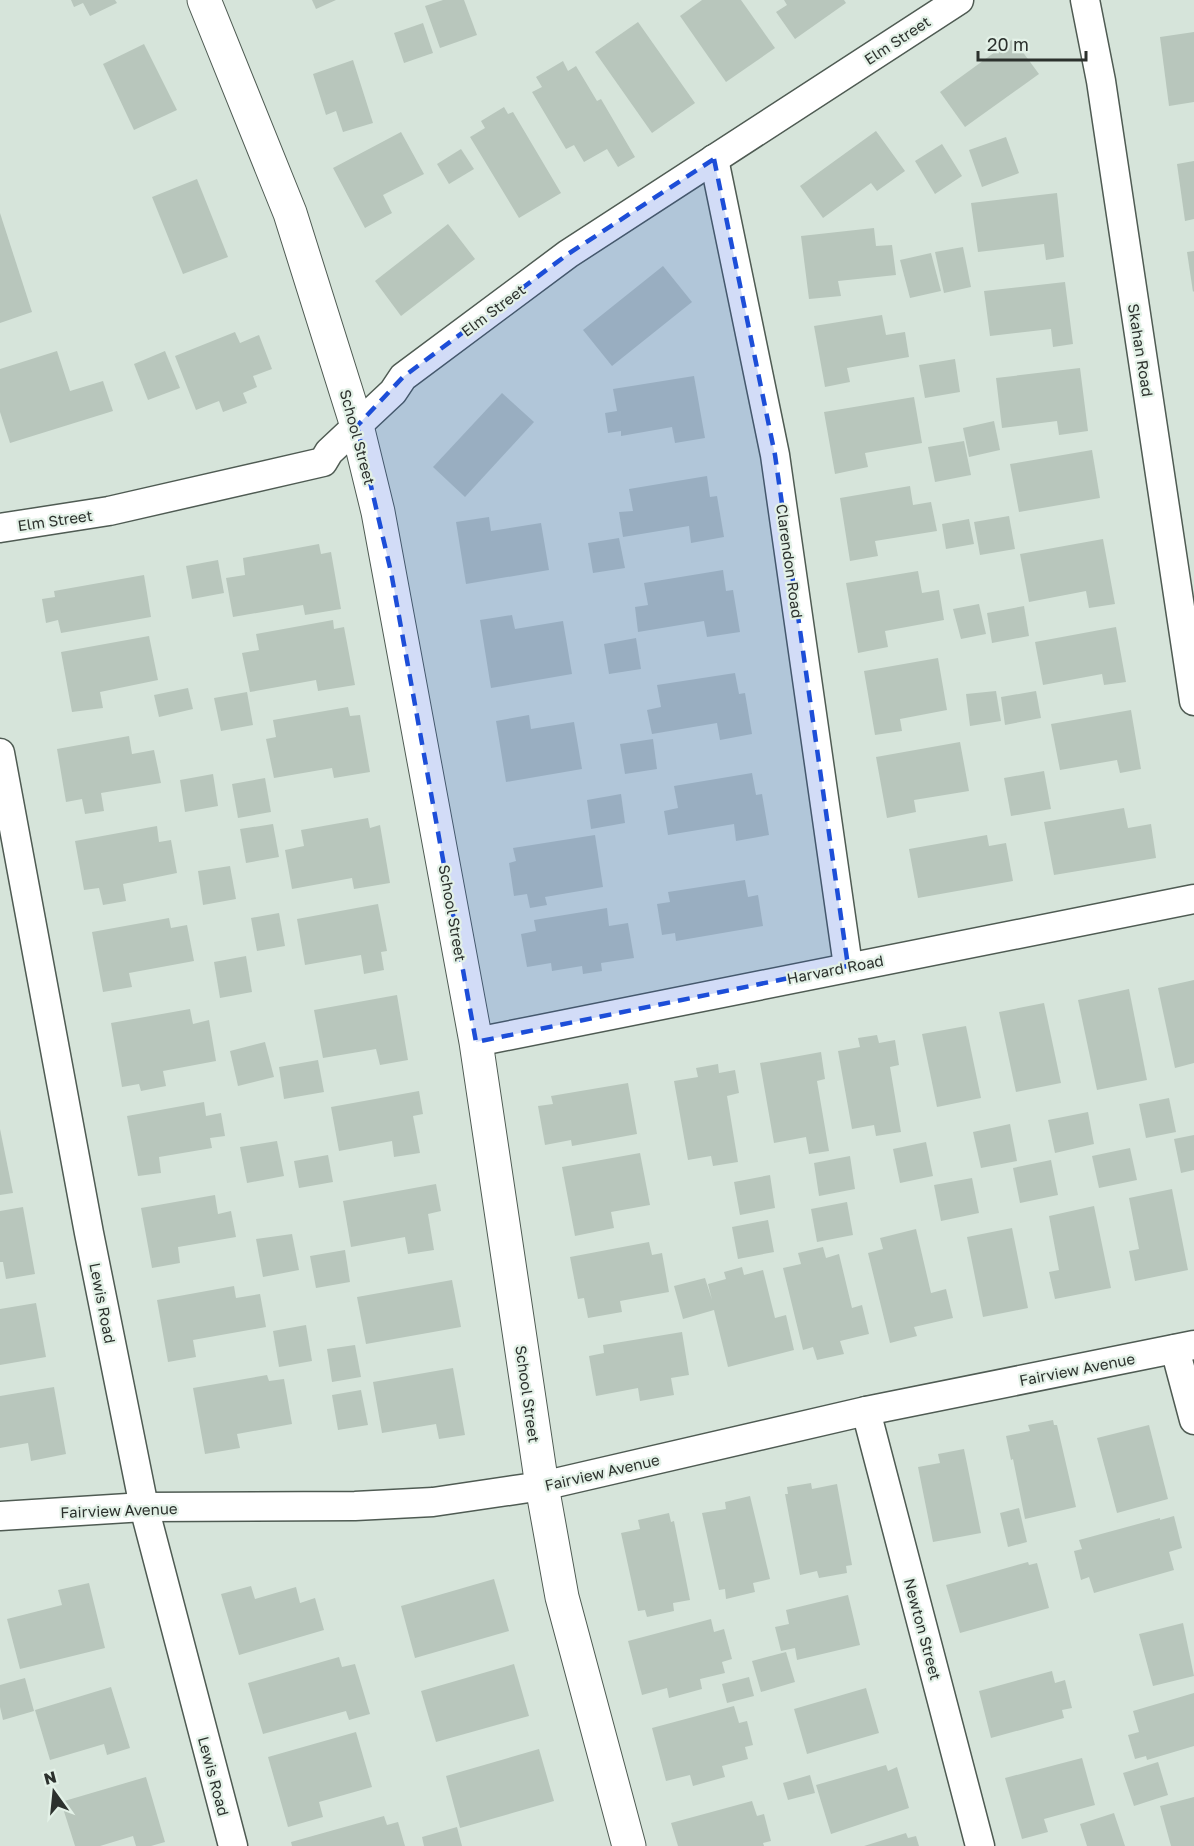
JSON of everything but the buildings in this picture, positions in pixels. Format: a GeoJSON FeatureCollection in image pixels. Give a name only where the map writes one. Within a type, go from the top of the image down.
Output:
{"type":"FeatureCollection","features":[{"type":"Feature","properties":{"kind":"street","name":"School Street"},"geometry":{"type":"LineString","coordinates":[[204,0],[290,213],[357,426],[391,572],[476,1042],[542,1486],[562,1597],[628,1846]]}},
{"type":"Feature","properties":{"kind":"street","name":"Elm Street"},"geometry":{"type":"LineString","coordinates":[[0,528],[109,512],[323,462],[329,452],[393,392],[403,377],[568,254],[959,0]]}},
{"type":"Feature","properties":{"kind":"street","name":"Skahan Road"},"geometry":{"type":"LineString","coordinates":[[1085,0],[1101,81],[1194,701]]}},
{"type":"Feature","properties":{"kind":"street","name":"Clarendon Road"},"geometry":{"type":"LineString","coordinates":[[714,159],[775,454],[848,966]]}},
{"type":"Feature","properties":{"kind":"street","name":"Lewis Road"},"geometry":{"type":"LineString","coordinates":[[0,753],[89,1233],[144,1507],[233,1846]]}},
{"type":"Feature","properties":{"kind":"street","name":"Harvard Road"},"geometry":{"type":"LineString","coordinates":[[476,1042],[848,966],[1194,899]]}},
{"type":"Feature","properties":{"kind":"street","name":"Fairview Avenue"},"geometry":{"type":"LineString","coordinates":[[0,1516],[144,1507],[355,1506],[433,1502],[542,1486],[866,1411],[1185,1347]]}},
{"type":"Feature","properties":{"kind":"street"},"geometry":{"type":"LineString","coordinates":[[1185,1347],[1194,1420]]}},
{"type":"Feature","properties":{"kind":"street","name":"Newton Street"},"geometry":{"type":"LineString","coordinates":[[866,1411],[980,1846]]}},
{"type":"Feature","properties":{"kind":"highlighted area"},"geometry":{"type":"Polygon","coordinates":[[[714,159],[775,455],[848,966],[476,1042],[391,572],[357,426],[403,377],[568,254],[714,159]]]}}]}
